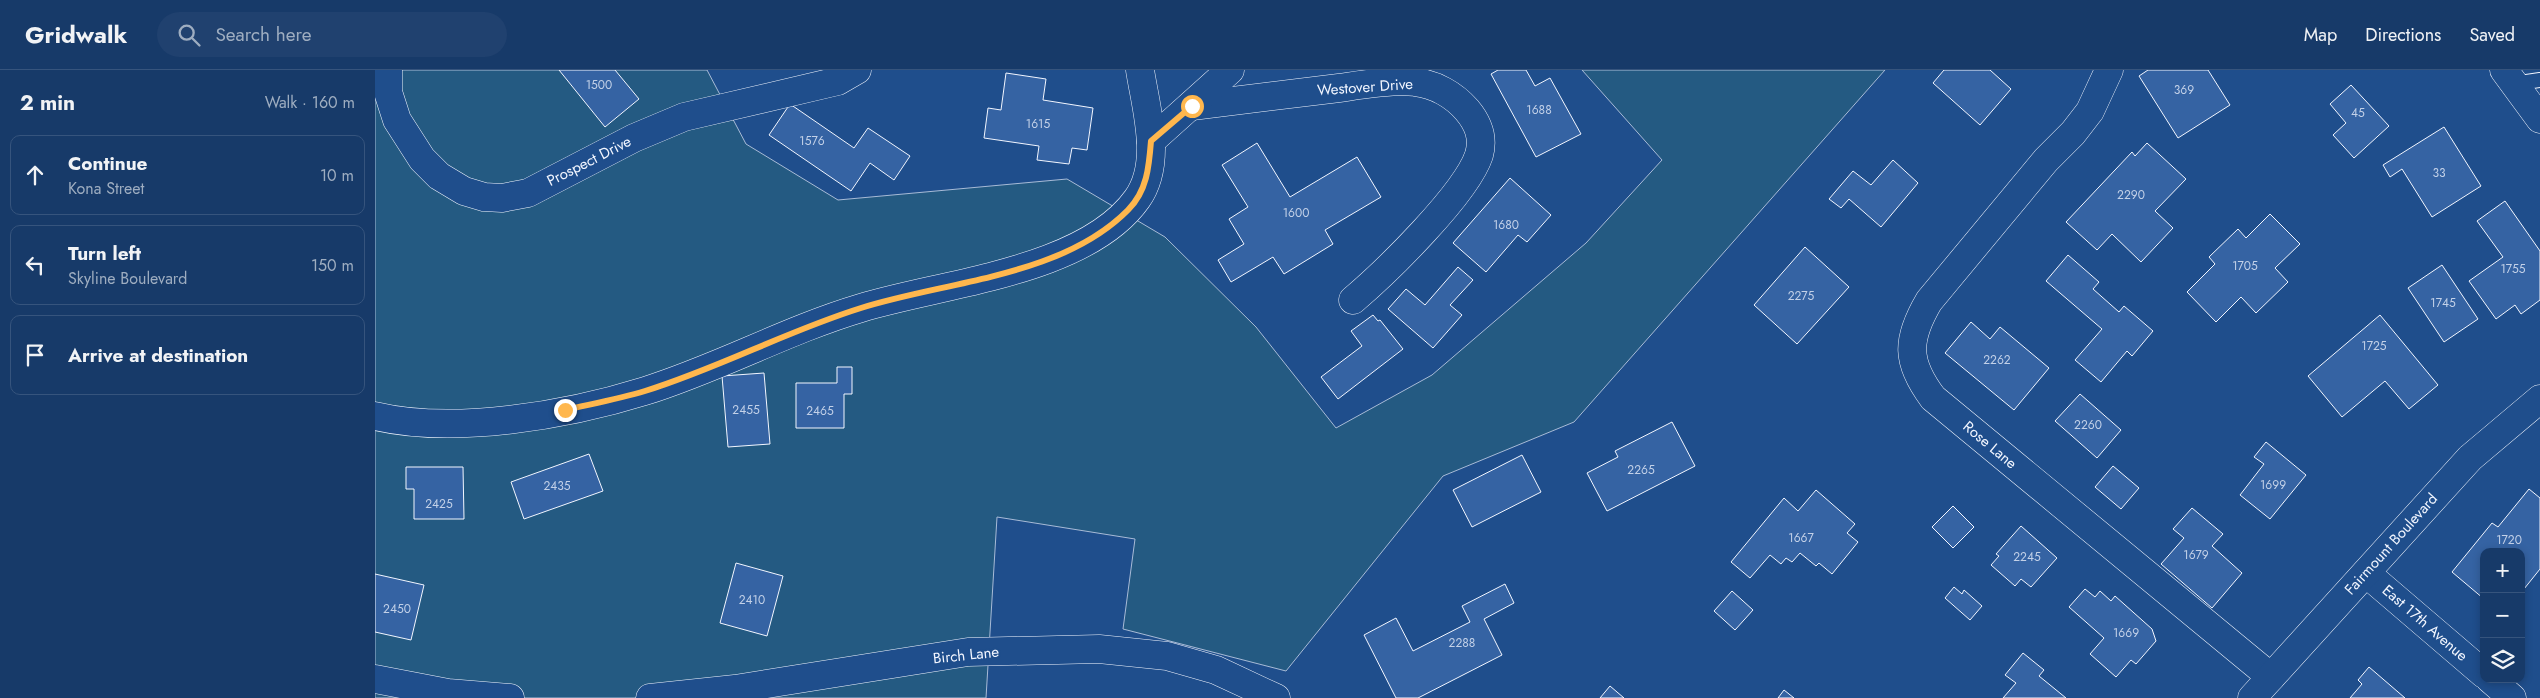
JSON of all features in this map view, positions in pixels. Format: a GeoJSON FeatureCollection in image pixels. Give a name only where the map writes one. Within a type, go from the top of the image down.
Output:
{"type":"FeatureCollection","features":[{"type":"Feature","properties":{"kind":"street","name":"Prospect Drive"},"geometry":{"type":"LineString","coordinates":[[388,70],[388,92],[397,120],[422,159],[439,176],[464,191],[484,198],[502,198],[528,193],[634,138],[684,117],[838,81],[857,70]]}},
{"type":"Feature","properties":{"kind":"street"},"geometry":{"type":"LineString","coordinates":[[375,416],[427,423],[506,420],[646,391],[860,308],[1024,267],[1085,242],[1127,211],[1139,197],[1145,184],[1151,141],[1140,70]]}},
{"type":"Feature","properties":{"kind":"street"},"geometry":{"type":"LineString","coordinates":[[1151,141],[1230,70]]}},
{"type":"Feature","properties":{"kind":"street","name":"Rose Lane"},"geometry":{"type":"LineString","coordinates":[[2109,70],[2089,112],[2073,133],[2046,160],[1946,279],[1924,309],[1916,324],[1911,351],[1918,378],[1933,398],[2271,677]]}},
{"type":"Feature","properties":{"kind":"street"},"geometry":{"type":"LineString","coordinates":[[2508,77],[2540,119]]}},
{"type":"Feature","properties":{"kind":"street","name":"Westover Drive"},"geometry":{"type":"LineString","coordinates":[[1192,106],[1357,86],[1414,82],[1435,87],[1457,98],[1475,119],[1481,135],[1479,153],[1471,173],[1405,250],[1353,300]]}},
{"type":"Feature","properties":{"kind":"street","name":"Fairmount Boulevard"},"geometry":{"type":"LineString","coordinates":[[2252,698],[2469,458],[2540,399]]}},
{"type":"Feature","properties":{"kind":"street","name":"East 17th Avenue"},"geometry":{"type":"LineString","coordinates":[[2366,573],[2480,671]]}},
{"type":"Feature","properties":{"kind":"street","name":"Birch Lane"},"geometry":{"type":"LineString","coordinates":[[650,698],[744,687],[968,652],[1099,649],[1175,659],[1216,670],[1276,698]]}},
{"type":"Feature","properties":{"kind":"street"},"geometry":{"type":"LineString","coordinates":[[375,679],[448,693],[510,698]]}},
{"type":"Feature","properties":{"kind":"street"},"geometry":{"type":"LineString","coordinates":[[2495,683],[2512,698]]}},
{"type":"Feature","properties":{"kind":"lane"},"geometry":{"type":"LineString","coordinates":[[2508,77],[2540,80]]}},
{"type":"Feature","properties":{"kind":"shaded area"},"geometry":{"type":"Polygon","coordinates":[[[375,70],[707,70],[746,144],[838,200],[1067,179],[1165,237],[1256,327],[1336,428],[1432,375],[1586,243],[1662,160],[1582,70],[1885,70],[1574,422],[1443,476],[1286,671],[1123,629],[1135,539],[997,517],[986,698],[375,698],[375,70]]]}},
{"type":"Feature","properties":{"kind":"building"},"geometry":{"type":"Polygon","coordinates":[[[559,70],[615,70],[639,99],[605,127],[559,70]]]}},
{"type":"Feature","properties":{"kind":"building"},"geometry":{"type":"Polygon","coordinates":[[[1498,70],[1526,70],[1535,86],[1550,78],[1581,134],[1536,157],[1491,74],[1498,70]]]}},
{"type":"Feature","properties":{"kind":"building"},"geometry":{"type":"Polygon","coordinates":[[[1944,70],[1990,70],[2011,89],[1980,125],[1933,83],[1944,70]]]}},
{"type":"Feature","properties":{"kind":"building"},"geometry":{"type":"Polygon","coordinates":[[[2148,70],[2208,70],[2230,105],[2178,138],[2139,76],[2148,70]]]}},
{"type":"Feature","properties":{"kind":"building"},"geometry":{"type":"Polygon","coordinates":[[[1006,73],[1046,79],[1043,100],[1093,108],[1087,150],[1072,148],[1069,164],[1037,160],[1039,146],[984,138],[988,108],[1001,110],[1006,73]]]}},
{"type":"Feature","properties":{"kind":"building"},"geometry":{"type":"Polygon","coordinates":[[[2351,85],[2389,126],[2354,158],[2333,135],[2346,123],[2330,104],[2351,85]]]}},
{"type":"Feature","properties":{"kind":"building"},"geometry":{"type":"Polygon","coordinates":[[[790,104],[854,148],[868,128],[910,156],[894,180],[870,163],[851,191],[769,135],[790,104]]]}},
{"type":"Feature","properties":{"kind":"building"},"geometry":{"type":"Polygon","coordinates":[[[2444,127],[2481,186],[2432,217],[2402,169],[2390,177],[2383,165],[2444,127]]]}},
{"type":"Feature","properties":{"kind":"building"},"geometry":{"type":"Polygon","coordinates":[[[1257,143],[1290,197],[1357,157],[1381,197],[1325,230],[1333,244],[1284,274],[1273,257],[1231,282],[1218,260],[1244,244],[1229,219],[1248,207],[1222,165],[1257,143]]]}},
{"type":"Feature","properties":{"kind":"building"},"geometry":{"type":"Polygon","coordinates":[[[2147,143],[2186,179],[2155,211],[2173,228],[2141,262],[2112,234],[2097,250],[2066,222],[2132,152],[2135,156],[2147,143]]]}},
{"type":"Feature","properties":{"kind":"building"},"geometry":{"type":"Polygon","coordinates":[[[1893,160],[1918,183],[1881,227],[1849,199],[1841,208],[1829,199],[1853,171],[1871,185],[1893,160]]]}},
{"type":"Feature","properties":{"kind":"building"},"geometry":{"type":"Polygon","coordinates":[[[1510,178],[1551,215],[1527,242],[1518,235],[1486,272],[1453,243],[1510,178]]]}},
{"type":"Feature","properties":{"kind":"building"},"geometry":{"type":"Polygon","coordinates":[[[2505,201],[2540,251],[2540,300],[2521,314],[2515,305],[2496,319],[2469,281],[2503,257],[2477,221],[2505,201]]]}},
{"type":"Feature","properties":{"kind":"building"},"geometry":{"type":"Polygon","coordinates":[[[2270,214],[2300,244],[2275,268],[2288,282],[2256,313],[2241,297],[2216,322],[2187,292],[2215,264],[2209,257],[2238,229],[2246,238],[2270,214]]]}},
{"type":"Feature","properties":{"kind":"building"},"geometry":{"type":"Polygon","coordinates":[[[1805,247],[1849,287],[1797,344],[1754,305],[1805,247]]]}},
{"type":"Feature","properties":{"kind":"building"},"geometry":{"type":"Polygon","coordinates":[[[2068,255],[2099,282],[2093,289],[2119,312],[2124,306],[2153,331],[2132,356],[2127,351],[2101,382],[2075,360],[2102,329],[2046,281],[2068,255]]]}},
{"type":"Feature","properties":{"kind":"building"},"geometry":{"type":"Polygon","coordinates":[[[2442,265],[2478,319],[2444,342],[2408,288],[2442,265]]]}},
{"type":"Feature","properties":{"kind":"building"},"geometry":{"type":"Polygon","coordinates":[[[1458,267],[1473,280],[1450,305],[1462,315],[1433,348],[1388,309],[1406,289],[1425,305],[1458,267]]]}},
{"type":"Feature","properties":{"kind":"building"},"geometry":{"type":"Polygon","coordinates":[[[1373,315],[1378,321],[1380,320],[1403,349],[1338,399],[1321,377],[1362,346],[1351,331],[1373,315]]]}},
{"type":"Feature","properties":{"kind":"building"},"geometry":{"type":"Polygon","coordinates":[[[2380,315],[2438,385],[2409,409],[2385,381],[2342,417],[2308,376],[2380,315]]]}},
{"type":"Feature","properties":{"kind":"building"},"geometry":{"type":"Polygon","coordinates":[[[1971,322],[1990,339],[2000,327],[2049,368],[2014,410],[1945,353],[1971,322]]]}},
{"type":"Feature","properties":{"kind":"building"},"geometry":{"type":"Polygon","coordinates":[[[837,367],[852,367],[852,394],[844,394],[844,428],[796,428],[796,383],[837,383],[837,367]]]}},
{"type":"Feature","properties":{"kind":"building"},"geometry":{"type":"Polygon","coordinates":[[[764,373],[770,444],[728,447],[722,376],[764,373]]]}},
{"type":"Feature","properties":{"kind":"building"},"geometry":{"type":"Polygon","coordinates":[[[2080,394],[2121,430],[2097,458],[2055,421],[2080,394]]]}},
{"type":"Feature","properties":{"kind":"building"},"geometry":{"type":"Polygon","coordinates":[[[1672,422],[1695,466],[1607,511],[1587,473],[1618,457],[1615,451],[1672,422]]]}},
{"type":"Feature","properties":{"kind":"building"},"geometry":{"type":"Polygon","coordinates":[[[2266,442],[2306,475],[2270,519],[2240,495],[2264,464],[2254,457],[2266,442]]]}},
{"type":"Feature","properties":{"kind":"building"},"geometry":{"type":"Polygon","coordinates":[[[589,454],[603,491],[524,519],[511,482],[589,454]]]}},
{"type":"Feature","properties":{"kind":"building"},"geometry":{"type":"Polygon","coordinates":[[[1522,455],[1541,492],[1472,527],[1453,490],[1522,455]]]}},
{"type":"Feature","properties":{"kind":"building"},"geometry":{"type":"Polygon","coordinates":[[[2113,466],[2139,488],[2121,509],[2095,487],[2113,466]]]}},
{"type":"Feature","properties":{"kind":"building"},"geometry":{"type":"Polygon","coordinates":[[[406,467],[463,467],[464,519],[414,519],[414,489],[406,489],[406,467]]]}},
{"type":"Feature","properties":{"kind":"building"},"geometry":{"type":"Polygon","coordinates":[[[2529,489],[2540,498],[2540,569],[2525,588],[2525,548],[2480,548],[2480,596],[2452,572],[2492,523],[2498,527],[2529,489]]]}},
{"type":"Feature","properties":{"kind":"building"},"geometry":{"type":"Polygon","coordinates":[[[1816,490],[1855,524],[1847,533],[1858,542],[1832,574],[1819,563],[1816,566],[1800,553],[1792,562],[1786,558],[1781,564],[1770,555],[1750,578],[1731,562],[1784,498],[1798,511],[1816,490]]]}},
{"type":"Feature","properties":{"kind":"building"},"geometry":{"type":"Polygon","coordinates":[[[1953,506],[1974,527],[1953,548],[1932,527],[1953,506]]]}},
{"type":"Feature","properties":{"kind":"building"},"geometry":{"type":"Polygon","coordinates":[[[2192,508],[2223,534],[2212,546],[2242,573],[2212,608],[2161,564],[2184,538],[2173,529],[2192,508]]]}},
{"type":"Feature","properties":{"kind":"building"},"geometry":{"type":"Polygon","coordinates":[[[2021,526],[2057,558],[2031,587],[2021,579],[2015,586],[1991,565],[1999,556],[1996,554],[2021,526]]]}},
{"type":"Feature","properties":{"kind":"building"},"geometry":{"type":"Polygon","coordinates":[[[736,563],[783,576],[767,636],[720,623],[736,563]]]}},
{"type":"Feature","properties":{"kind":"building"},"geometry":{"type":"Polygon","coordinates":[[[375,574],[424,585],[411,640],[375,632],[375,574]]]}},
{"type":"Feature","properties":{"kind":"building"},"geometry":{"type":"Polygon","coordinates":[[[1505,584],[1514,603],[1484,619],[1502,655],[1418,698],[1396,698],[1364,635],[1396,618],[1413,651],[1470,622],[1462,606],[1505,584]]]}},
{"type":"Feature","properties":{"kind":"building"},"geometry":{"type":"Polygon","coordinates":[[[1954,587],[1962,594],[1964,590],[1982,606],[1970,620],[1945,598],[1954,587]]]}},
{"type":"Feature","properties":{"kind":"building"},"geometry":{"type":"Polygon","coordinates":[[[2085,589],[2095,597],[2100,591],[2111,601],[2115,596],[2152,629],[2156,641],[2136,664],[2131,660],[2116,677],[2090,654],[2104,638],[2069,607],[2085,589]]]}},
{"type":"Feature","properties":{"kind":"building"},"geometry":{"type":"Polygon","coordinates":[[[1732,591],[1753,610],[1735,630],[1714,611],[1732,591]]]}},
{"type":"Feature","properties":{"kind":"building"},"geometry":{"type":"Polygon","coordinates":[[[2023,653],[2044,670],[2039,676],[2066,698],[2003,698],[2016,683],[2005,675],[2023,653]]]}},
{"type":"Feature","properties":{"kind":"building"},"geometry":{"type":"Polygon","coordinates":[[[2369,667],[2405,698],[2350,698],[2362,684],[2358,680],[2369,667]]]}},
{"type":"Feature","properties":{"kind":"building"},"geometry":{"type":"Polygon","coordinates":[[[1610,686],[1624,698],[1600,698],[1610,686]]]}},
{"type":"Feature","properties":{"kind":"building"},"geometry":{"type":"Polygon","coordinates":[[[1784,690],[1794,698],[1778,698],[1784,690]]]}},
{"type":"Feature","properties":{"kind":"route"},"geometry":{"type":"LineString","coordinates":[[565,410],[646,391],[860,308],[1024,267],[1055,256],[1085,242],[1127,211],[1139,197],[1145,184],[1149,166],[1151,141],[1192,106]]}}]}
